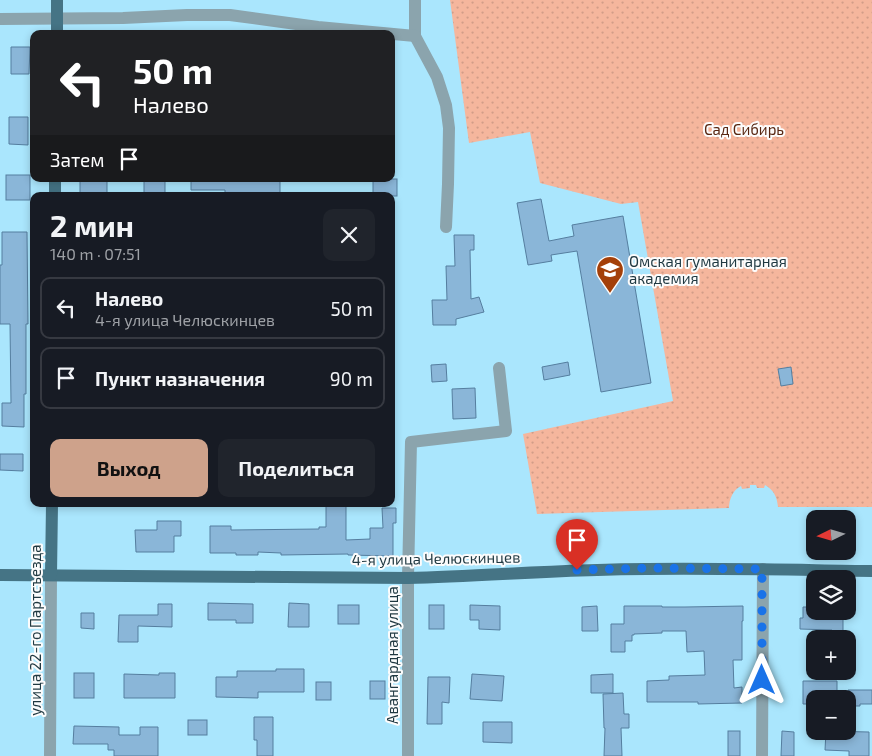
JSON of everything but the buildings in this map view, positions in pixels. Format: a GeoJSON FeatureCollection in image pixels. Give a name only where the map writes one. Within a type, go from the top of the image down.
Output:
{"type":"FeatureCollection","features":[{"type":"Feature","properties":{"kind":"main road"},"geometry":{"type":"LineString","coordinates":[[57,0],[57,30]]}},
{"type":"Feature","properties":{"kind":"main road","name":"улица 22-го Партсъезда"},"geometry":{"type":"LineString","coordinates":[[51,575],[52,507]]}},
{"type":"Feature","properties":{"kind":"main road","name":"4-я улица Челюскинцев"},"geometry":{"type":"LineString","coordinates":[[0,575],[408,578],[648,568],[872,571]]}},
{"type":"Feature","properties":{"kind":"street"},"geometry":{"type":"LineString","coordinates":[[415,0],[415,36],[437,78],[446,105],[449,128],[446,227]]}},
{"type":"Feature","properties":{"kind":"street"},"geometry":{"type":"LineString","coordinates":[[0,19],[230,15],[350,30]]}},
{"type":"Feature","properties":{"kind":"street"},"geometry":{"type":"LineString","coordinates":[[395,34],[415,36]]}},
{"type":"Feature","properties":{"kind":"street","name":"Авангардная улица"},"geometry":{"type":"LineString","coordinates":[[408,756],[408,578],[411,442],[506,431],[499,368]]}},
{"type":"Feature","properties":{"kind":"street"},"geometry":{"type":"LineString","coordinates":[[762,569],[762,756]]}},
{"type":"Feature","properties":{"kind":"street","name":"улица 22-го Партсъезда"},"geometry":{"type":"LineString","coordinates":[[50,756],[51,575]]}},
{"type":"Feature","properties":{"kind":"green space","name":"Сад Сибирь"},"geometry":{"type":"Polygon","coordinates":[[[450,0],[872,0],[872,507],[778,507],[777,500],[771,489],[765,485],[764,488],[757,488],[756,485],[750,485],[750,488],[742,489],[741,486],[734,492],[729,508],[537,514],[523,434],[673,401],[638,202],[621,204],[540,183],[530,132],[469,143],[450,0]]]}},
{"type":"Feature","properties":{"kind":"place","name":"Омская гуманитарная академия"},"geometry":{"type":"Point","coordinates":[610,294]}},
{"type":"Feature","properties":{"kind":"route"},"geometry":{"type":"LineString","coordinates":[[577,570],[648,568],[762,569],[762,680]]}}]}
